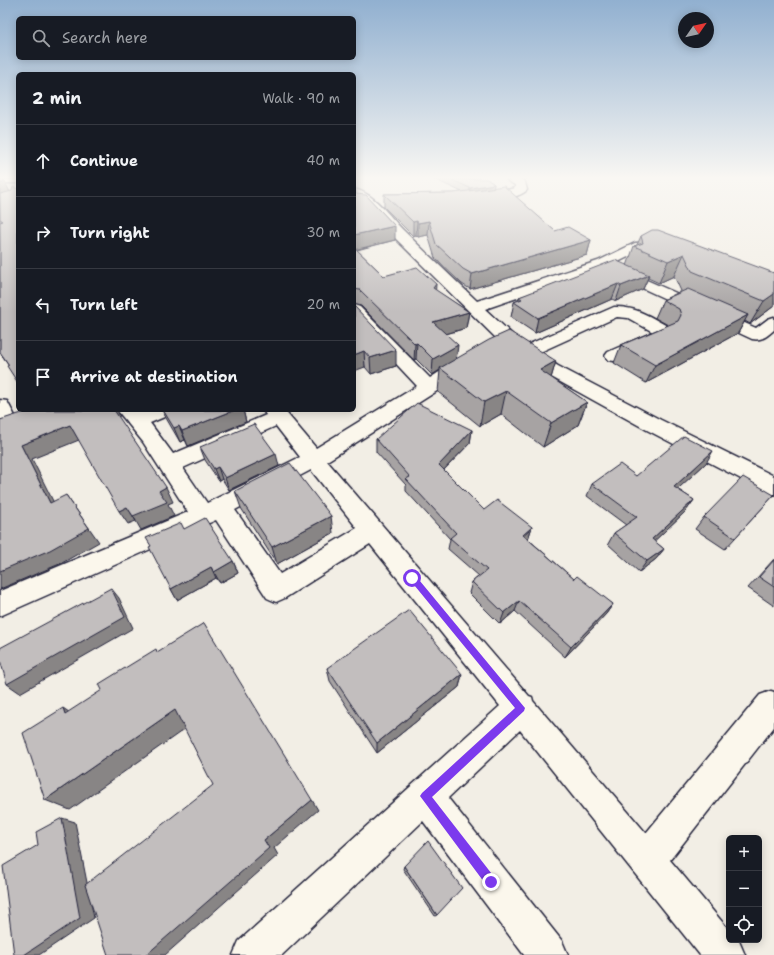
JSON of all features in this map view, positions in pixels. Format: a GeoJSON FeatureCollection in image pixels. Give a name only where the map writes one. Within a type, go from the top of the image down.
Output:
{"type":"FeatureCollection","features":[{"type":"Feature","properties":{"kind":"street"},"geometry":{"type":"LineString","coordinates":[[389,224],[516,346],[552,370],[654,425],[774,486]]}},
{"type":"Feature","properties":{"kind":"street"},"geometry":{"type":"LineString","coordinates":[[474,307],[603,264],[640,246],[652,246],[674,254]]}},
{"type":"Feature","properties":{"kind":"street"},"geometry":{"type":"LineString","coordinates":[[603,264],[758,335],[774,322]]}},
{"type":"Feature","properties":{"kind":"street"},"geometry":{"type":"LineString","coordinates":[[0,604],[211,511],[314,459],[428,387],[485,354],[516,346],[614,312],[624,311],[632,313],[663,331],[662,334],[614,356]]}},
{"type":"Feature","properties":{"kind":"street"},"geometry":{"type":"LineString","coordinates":[[356,312],[428,387]]}},
{"type":"Feature","properties":{"kind":"street"},"geometry":{"type":"LineString","coordinates":[[2,415],[26,412]]}},
{"type":"Feature","properties":{"kind":"street"},"geometry":{"type":"LineString","coordinates":[[152,412],[132,416],[150,437],[169,465],[211,511],[276,590],[373,530]]}},
{"type":"Feature","properties":{"kind":"street"},"geometry":{"type":"LineString","coordinates":[[169,465],[276,414],[725,955]]}},
{"type":"Feature","properties":{"kind":"street"},"geometry":{"type":"LineString","coordinates":[[647,860],[771,706]]}},
{"type":"Feature","properties":{"kind":"street"},"geometry":{"type":"LineString","coordinates":[[253,955],[521,708]]}},
{"type":"Feature","properties":{"kind":"street"},"geometry":{"type":"LineString","coordinates":[[425,796],[548,955]]}},
{"type":"Feature","properties":{"kind":"building"},"geometry":{"type":"Polygon","coordinates":[[[0,224],[16,224],[16,380],[7,366],[9,365],[0,352],[0,224]]]}},
{"type":"Feature","properties":{"kind":"building"},"geometry":{"type":"Polygon","coordinates":[[[356,224],[393,224],[395,226],[356,235],[356,224]]]}},
{"type":"Feature","properties":{"kind":"building"},"geometry":{"type":"Polygon","coordinates":[[[430,224],[547,224],[555,231],[568,227],[591,240],[472,274],[463,269],[436,244],[430,224]]]}},
{"type":"Feature","properties":{"kind":"building"},"geometry":{"type":"Polygon","coordinates":[[[652,230],[658,230],[774,273],[774,294],[764,301],[692,271],[684,254],[668,261],[634,246],[643,243],[641,236],[652,230]]]}},
{"type":"Feature","properties":{"kind":"building"},"geometry":{"type":"Polygon","coordinates":[[[356,249],[384,276],[417,267],[436,284],[433,288],[469,312],[433,322],[458,345],[433,359],[417,343],[415,344],[360,290],[356,289],[356,249]]]}},
{"type":"Feature","properties":{"kind":"building"},"geometry":{"type":"Polygon","coordinates":[[[615,260],[649,275],[621,286],[618,284],[538,318],[514,302],[522,299],[519,297],[615,260]]]}},
{"type":"Feature","properties":{"kind":"building"},"geometry":{"type":"Polygon","coordinates":[[[688,289],[748,315],[655,365],[621,345],[678,321],[681,315],[679,309],[663,300],[688,289]]]}},
{"type":"Feature","properties":{"kind":"building"},"geometry":{"type":"Polygon","coordinates":[[[356,308],[396,350],[370,358],[364,351],[356,354],[356,308]]]}},
{"type":"Feature","properties":{"kind":"building"},"geometry":{"type":"Polygon","coordinates":[[[509,331],[556,361],[540,370],[587,402],[551,423],[506,391],[484,402],[440,368],[489,340],[509,331]]]}},
{"type":"Feature","properties":{"kind":"building"},"geometry":{"type":"Polygon","coordinates":[[[417,403],[472,430],[439,465],[484,510],[497,500],[532,527],[523,535],[574,579],[577,576],[613,604],[571,647],[519,601],[504,613],[472,582],[487,570],[450,538],[456,533],[406,479],[410,477],[376,439],[417,403]]]}},
{"type":"Feature","properties":{"kind":"building"},"geometry":{"type":"Polygon","coordinates":[[[25,412],[115,412],[166,487],[159,491],[167,502],[133,516],[127,507],[119,511],[70,425],[21,445],[50,503],[66,495],[89,528],[50,550],[0,571],[0,420],[25,412]]]}},
{"type":"Feature","properties":{"kind":"building"},"geometry":{"type":"Polygon","coordinates":[[[164,412],[230,412],[182,431],[179,426],[174,428],[164,412]]]}},
{"type":"Feature","properties":{"kind":"building"},"geometry":{"type":"Polygon","coordinates":[[[254,424],[276,454],[225,478],[218,467],[214,469],[200,447],[254,424]]]}},
{"type":"Feature","properties":{"kind":"building"},"geometry":{"type":"Polygon","coordinates":[[[684,436],[713,451],[674,487],[694,500],[652,539],[664,549],[647,561],[614,533],[637,517],[592,484],[620,464],[636,476],[684,436]]]}},
{"type":"Feature","properties":{"kind":"building"},"geometry":{"type":"Polygon","coordinates":[[[290,463],[331,516],[272,547],[235,491],[290,463]]]}},
{"type":"Feature","properties":{"kind":"building"},"geometry":{"type":"Polygon","coordinates":[[[743,477],[774,495],[735,538],[704,517],[743,477]]]}},
{"type":"Feature","properties":{"kind":"building"},"geometry":{"type":"Polygon","coordinates":[[[205,518],[233,561],[214,572],[211,567],[171,589],[149,547],[151,546],[146,538],[181,523],[184,529],[205,518]]]}},
{"type":"Feature","properties":{"kind":"building"},"geometry":{"type":"Polygon","coordinates":[[[774,560],[774,587],[759,577],[774,560]]]}},
{"type":"Feature","properties":{"kind":"building"},"geometry":{"type":"Polygon","coordinates":[[[111,588],[125,617],[7,684],[0,660],[0,648],[111,588]]]}},
{"type":"Feature","properties":{"kind":"building"},"geometry":{"type":"Polygon","coordinates":[[[409,610],[462,674],[377,743],[327,668],[409,610]]]}},
{"type":"Feature","properties":{"kind":"building"},"geometry":{"type":"Polygon","coordinates":[[[204,623],[312,800],[264,840],[269,848],[146,955],[108,955],[85,885],[213,785],[175,710],[45,800],[23,733],[63,708],[65,714],[102,690],[99,684],[156,649],[157,652],[204,623]]]}},
{"type":"Feature","properties":{"kind":"building"},"geometry":{"type":"Polygon","coordinates":[[[62,818],[80,918],[24,955],[14,955],[3,866],[38,845],[36,832],[62,818]]]}},
{"type":"Feature","properties":{"kind":"building"},"geometry":{"type":"Polygon","coordinates":[[[428,841],[462,888],[437,915],[404,866],[428,841]]]}},
{"type":"Feature","properties":{"kind":"route"},"geometry":{"type":"LineString","coordinates":[[412,578],[521,708],[425,796],[491,882]]}}]}
